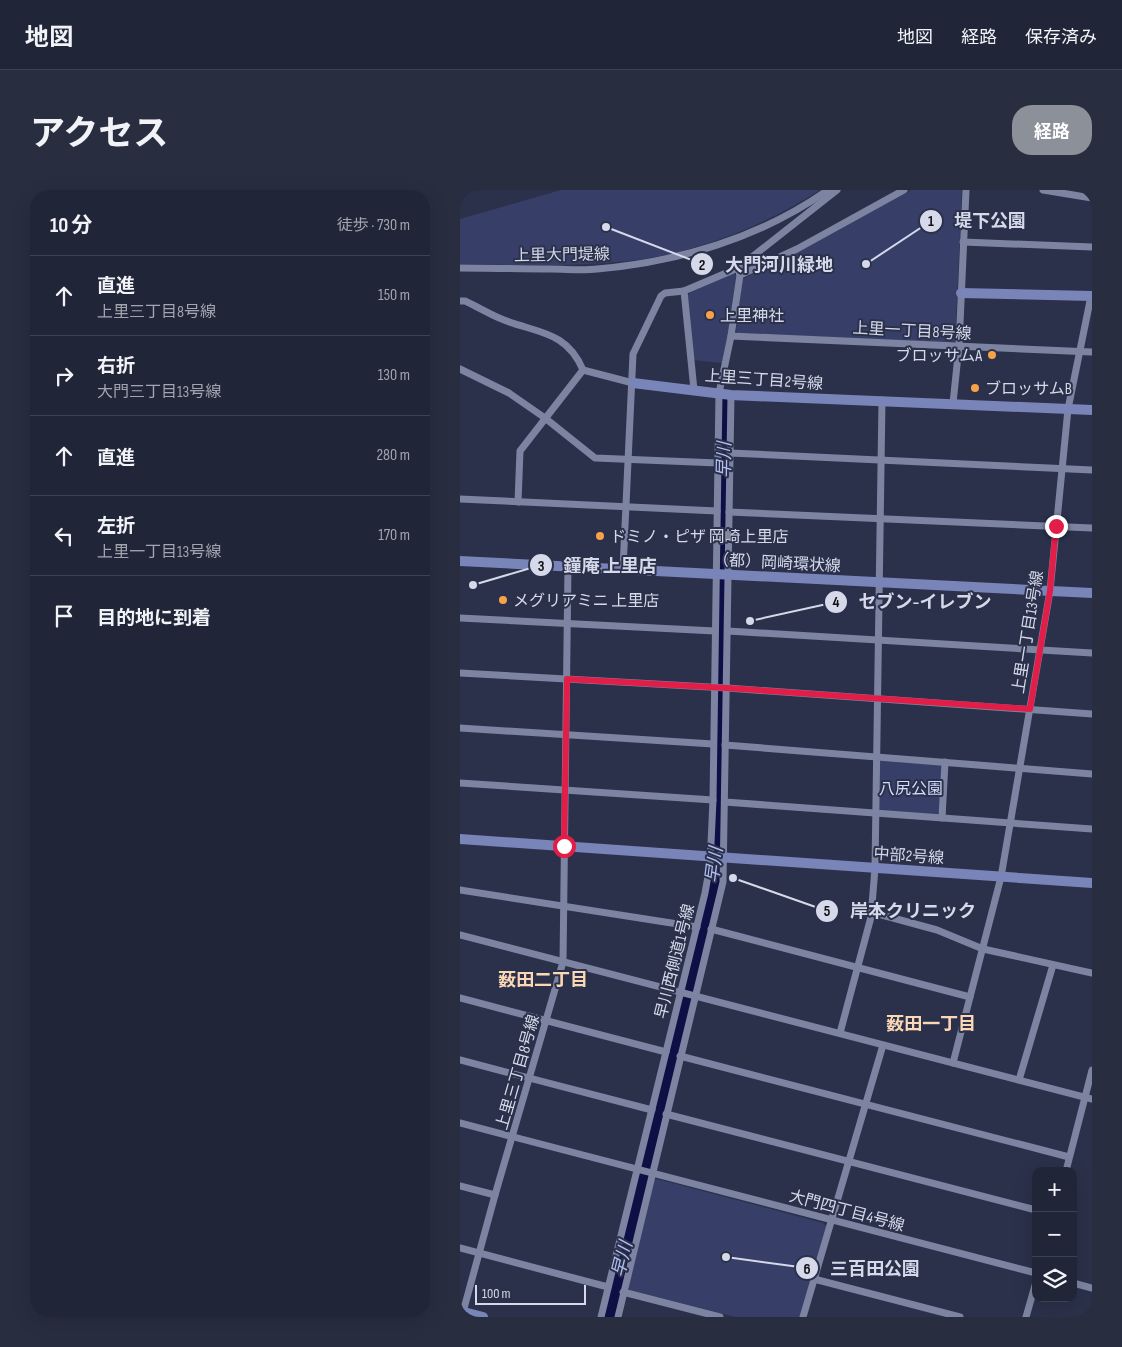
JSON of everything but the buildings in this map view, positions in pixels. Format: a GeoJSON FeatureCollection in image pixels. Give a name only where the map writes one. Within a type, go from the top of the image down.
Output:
{"type":"FeatureCollection","features":[{"type":"Feature","properties":{"kind":"street","name":"上里大門堤線"},"geometry":{"type":"LineString","coordinates":[[460,268],[595,270],[657,261],[726,242],[767,226],[811,202],[828,190]]}},
{"type":"Feature","properties":{"kind":"street"},"geometry":{"type":"LineString","coordinates":[[739,272],[837,190]]}},
{"type":"Feature","properties":{"kind":"street"},"geometry":{"type":"LineString","coordinates":[[623,568],[633,354],[662,296],[684,291],[739,272],[797,249],[904,190]]}},
{"type":"Feature","properties":{"kind":"street"},"geometry":{"type":"LineString","coordinates":[[953,403],[959,346],[966,190]]}},
{"type":"Feature","properties":{"kind":"street"},"geometry":{"type":"LineString","coordinates":[[1043,190],[1092,198]]}},
{"type":"Feature","properties":{"kind":"street"},"geometry":{"type":"LineString","coordinates":[[963,242],[1092,247]]}},
{"type":"Feature","properties":{"kind":"street","name":"早川西側道1号線"},"geometry":{"type":"LineString","coordinates":[[601,1317],[697,927],[711,856],[719,393],[731,336],[739,272]]}},
{"type":"Feature","properties":{"kind":"street"},"geometry":{"type":"LineString","coordinates":[[684,291],[694,390]]}},
{"type":"Feature","properties":{"kind":"street"},"geometry":{"type":"LineString","coordinates":[[961,293],[1092,294]]}},
{"type":"Feature","properties":{"kind":"street","name":"上里一丁目13号線"},"geometry":{"type":"LineString","coordinates":[[953,1063],[1001,877],[1050,591],[1068,409],[1092,294]]}},
{"type":"Feature","properties":{"kind":"street"},"geometry":{"type":"LineString","coordinates":[[460,301],[465,301],[504,320],[554,336],[578,356],[583,370],[520,451],[518,502]]}},
{"type":"Feature","properties":{"kind":"street","name":"上里一丁目8号線"},"geometry":{"type":"LineString","coordinates":[[731,336],[1092,352]]}},
{"type":"Feature","properties":{"kind":"street"},"geometry":{"type":"LineString","coordinates":[[460,369],[508,393],[545,418],[595,458],[718,463]]}},
{"type":"Feature","properties":{"kind":"street","name":"上里三丁目2号線"},"geometry":{"type":"LineString","coordinates":[[583,370],[633,383],[730,395],[1092,410]]}},
{"type":"Feature","properties":{"kind":"street"},"geometry":{"type":"LineString","coordinates":[[618,1317],[723,882],[729,574],[730,395]]}},
{"type":"Feature","properties":{"kind":"street"},"geometry":{"type":"LineString","coordinates":[[840,1033],[871,912],[875,868],[882,400]]}},
{"type":"Feature","properties":{"kind":"street"},"geometry":{"type":"LineString","coordinates":[[730,453],[1092,470]]}},
{"type":"Feature","properties":{"kind":"street"},"geometry":{"type":"LineString","coordinates":[[460,499],[717,511]]}},
{"type":"Feature","properties":{"kind":"street"},"geometry":{"type":"LineString","coordinates":[[729,512],[1092,528]]}},
{"type":"Feature","properties":{"kind":"street","name":"（都）岡崎環状線"},"geometry":{"type":"LineString","coordinates":[[460,561],[1092,593]]}},
{"type":"Feature","properties":{"kind":"street","name":"上里三丁目8号線"},"geometry":{"type":"LineString","coordinates":[[462,1311],[562,962],[568,566]]}},
{"type":"Feature","properties":{"kind":"street"},"geometry":{"type":"LineString","coordinates":[[460,618],[715,631]]}},
{"type":"Feature","properties":{"kind":"street"},"geometry":{"type":"LineString","coordinates":[[728,631],[1092,653]]}},
{"type":"Feature","properties":{"kind":"street"},"geometry":{"type":"LineString","coordinates":[[460,673],[715,687],[1092,714]]}},
{"type":"Feature","properties":{"kind":"street"},"geometry":{"type":"LineString","coordinates":[[460,728],[714,744]]}},
{"type":"Feature","properties":{"kind":"street"},"geometry":{"type":"LineString","coordinates":[[725,745],[1092,774]]}},
{"type":"Feature","properties":{"kind":"street"},"geometry":{"type":"LineString","coordinates":[[942,818],[945,762]]}},
{"type":"Feature","properties":{"kind":"street"},"geometry":{"type":"LineString","coordinates":[[460,783],[713,800]]}},
{"type":"Feature","properties":{"kind":"street"},"geometry":{"type":"LineString","coordinates":[[725,802],[1092,829]]}},
{"type":"Feature","properties":{"kind":"street"},"geometry":{"type":"LineString","coordinates":[[460,839],[711,856]]}},
{"type":"Feature","properties":{"kind":"street","name":"中部2号線"},"geometry":{"type":"LineString","coordinates":[[711,856],[1092,883]]}},
{"type":"Feature","properties":{"kind":"street"},"geometry":{"type":"LineString","coordinates":[[460,890],[697,927]]}},
{"type":"Feature","properties":{"kind":"street"},"geometry":{"type":"LineString","coordinates":[[871,912],[937,930],[983,948],[1092,974]]}},
{"type":"Feature","properties":{"kind":"street"},"geometry":{"type":"LineString","coordinates":[[711,930],[970,997]]}},
{"type":"Feature","properties":{"kind":"street"},"geometry":{"type":"LineString","coordinates":[[460,935],[1088,1098]]}},
{"type":"Feature","properties":{"kind":"street"},"geometry":{"type":"LineString","coordinates":[[1019,1080],[1053,965]]}},
{"type":"Feature","properties":{"kind":"street"},"geometry":{"type":"LineString","coordinates":[[460,998],[666,1052]]}},
{"type":"Feature","properties":{"kind":"street"},"geometry":{"type":"LineString","coordinates":[[803,1317],[883,1044]]}},
{"type":"Feature","properties":{"kind":"street"},"geometry":{"type":"LineString","coordinates":[[680,1056],[1069,1157]]}},
{"type":"Feature","properties":{"kind":"street"},"geometry":{"type":"LineString","coordinates":[[460,1060],[652,1110]]}},
{"type":"Feature","properties":{"kind":"street"},"geometry":{"type":"LineString","coordinates":[[1067,1167],[1088,1098],[1092,1070]]}},
{"type":"Feature","properties":{"kind":"street"},"geometry":{"type":"LineString","coordinates":[[666,1114],[1032,1209]]}},
{"type":"Feature","properties":{"kind":"street"},"geometry":{"type":"LineString","coordinates":[[460,1123],[637,1169]]}},
{"type":"Feature","properties":{"kind":"street","name":"大門四丁目4号線"},"geometry":{"type":"LineString","coordinates":[[637,1169],[1032,1273]]}},
{"type":"Feature","properties":{"kind":"street"},"geometry":{"type":"LineString","coordinates":[[460,1186],[495,1195]]}},
{"type":"Feature","properties":{"kind":"street"},"geometry":{"type":"LineString","coordinates":[[460,1248],[608,1286]]}},
{"type":"Feature","properties":{"kind":"street"},"geometry":{"type":"LineString","coordinates":[[814,1279],[960,1317]]}},
{"type":"Feature","properties":{"kind":"street"},"geometry":{"type":"LineString","coordinates":[[1077,1284],[1092,1288]]}},
{"type":"Feature","properties":{"kind":"street"},"geometry":{"type":"LineString","coordinates":[[623,1292],[720,1317]]}},
{"type":"Feature","properties":{"kind":"street"},"geometry":{"type":"LineString","coordinates":[[1026,1317],[1032,1296]]}},
{"type":"Feature","properties":{"kind":"street"},"geometry":{"type":"LineString","coordinates":[[462,1311],[479,1316]]}},
{"type":"Feature","properties":{"kind":"green space"},"geometry":{"type":"Polygon","coordinates":[[[561,190],[820,190],[752,227],[679,252],[628,261],[586,264],[460,264],[460,219],[561,190]]]}},
{"type":"Feature","properties":{"kind":"green space"},"geometry":{"type":"Polygon","coordinates":[[[911,190],[962,190],[955,341],[953,343],[738,333],[736,331],[742,279],[799,252],[911,190]]]}},
{"type":"Feature","properties":{"kind":"green space"},"geometry":{"type":"Polygon","coordinates":[[[734,273],[736,276],[729,330],[722,363],[693,360],[687,296],[691,292],[734,273]]]}},
{"type":"Feature","properties":{"kind":"green space","name":"八尻公園"},"geometry":{"type":"Polygon","coordinates":[[[881,761],[940,765],[943,768],[940,812],[937,815],[879,809],[881,761]]]}},
{"type":"Feature","properties":{"kind":"green space"},"geometry":{"type":"Polygon","coordinates":[[[657,1179],[823,1223],[826,1226],[800,1317],[735,1317],[630,1290],[628,1287],[654,1180],[657,1179]]]}},
{"type":"Feature","properties":{"kind":"waterway","name":"早川"},"geometry":{"type":"LineString","coordinates":[[608,1317],[714,890],[717,866],[725,400]]}},
{"type":"Feature","properties":{"kind":"place","name":"大門河川緑地"},"geometry":{"type":"Point","coordinates":[606,227]}},
{"type":"Feature","properties":{"kind":"place","name":"堤下公園"},"geometry":{"type":"Point","coordinates":[866,264]}},
{"type":"Feature","properties":{"kind":"place","name":"上里神社"},"geometry":{"type":"Point","coordinates":[710,315]}},
{"type":"Feature","properties":{"kind":"place","name":"ブロッサムA"},"geometry":{"type":"Point","coordinates":[992,355]}},
{"type":"Feature","properties":{"kind":"place","name":"ブロッサムB"},"geometry":{"type":"Point","coordinates":[975,388]}},
{"type":"Feature","properties":{"kind":"place","name":"ドミノ・ピザ 岡崎上里店"},"geometry":{"type":"Point","coordinates":[600,536]}},
{"type":"Feature","properties":{"kind":"place","name":"鐘庵 上里店"},"geometry":{"type":"Point","coordinates":[473,585]}},
{"type":"Feature","properties":{"kind":"place","name":"メグリアミニ 上里店"},"geometry":{"type":"Point","coordinates":[503,600]}},
{"type":"Feature","properties":{"kind":"place","name":"セブン-イレブン"},"geometry":{"type":"Point","coordinates":[750,621]}},
{"type":"Feature","properties":{"kind":"place","name":"岸本クリニック"},"geometry":{"type":"Point","coordinates":[733,878]}},
{"type":"Feature","properties":{"kind":"place","name":"三百田公園"},"geometry":{"type":"Point","coordinates":[726,1257]}},
{"type":"Feature","properties":{"kind":"district","name":"薮田二丁目"},"geometry":{"type":"Point","coordinates":[543,980]}},
{"type":"Feature","properties":{"kind":"district","name":"薮田一丁目"},"geometry":{"type":"Point","coordinates":[931,1024]}},
{"type":"Feature","properties":{"kind":"route"},"geometry":{"type":"LineString","coordinates":[[564,846],[567,679],[1030,709],[1050,591],[1056,526]]}}]}
